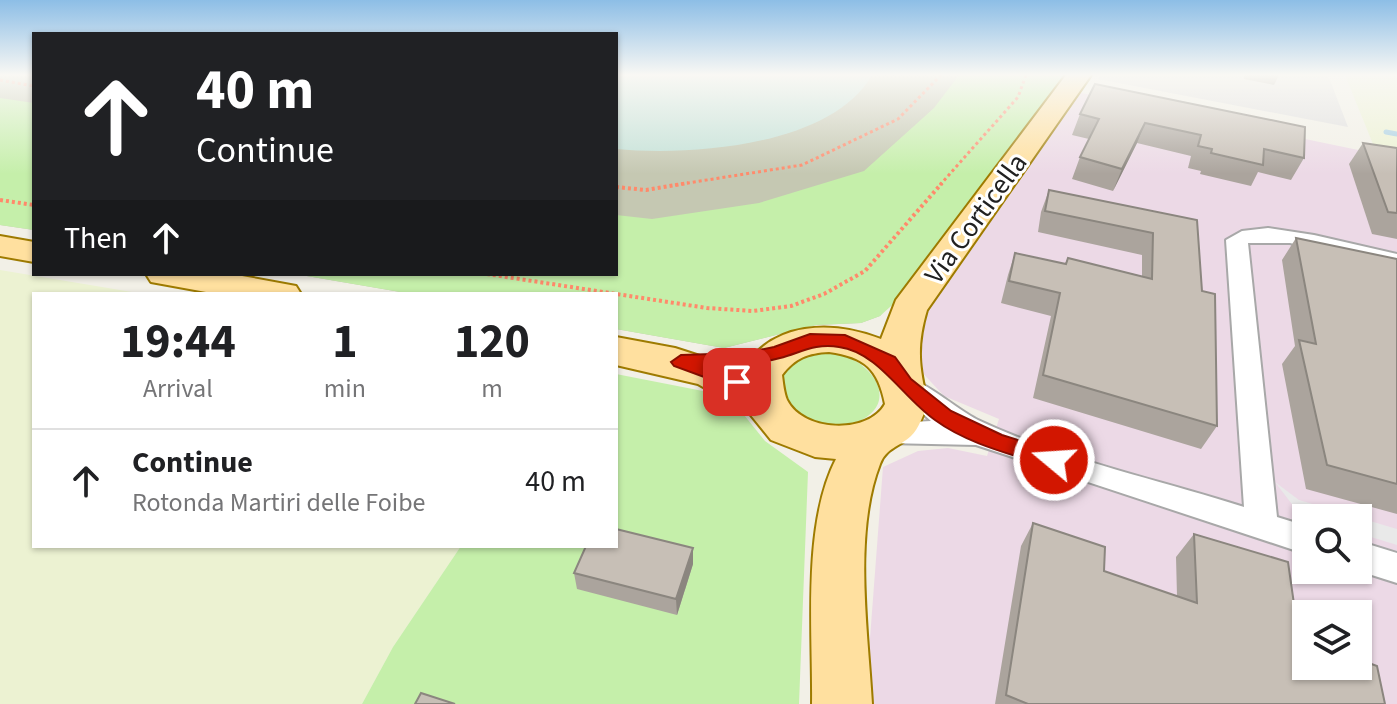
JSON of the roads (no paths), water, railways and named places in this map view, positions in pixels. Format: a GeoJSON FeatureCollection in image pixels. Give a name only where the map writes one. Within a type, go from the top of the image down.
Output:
{"type":"FeatureCollection","features":[{"type":"Feature","properties":{"kind":"main road","name":"Via Corticella"},"geometry":{"type":"LineString","coordinates":[[901,378],[901,333],[909,309],[1055,108]]}},
{"type":"Feature","properties":{"kind":"main road"},"geometry":{"type":"LineString","coordinates":[[0,246],[32,252]]}},
{"type":"Feature","properties":{"kind":"main road"},"geometry":{"type":"LineString","coordinates":[[176,276],[271,292]]}},
{"type":"Feature","properties":{"kind":"main road"},"geometry":{"type":"LineString","coordinates":[[681,362],[744,359],[777,353],[792,344],[876,328],[909,309]]}},
{"type":"Feature","properties":{"kind":"main road"},"geometry":{"type":"LineString","coordinates":[[829,339],[876,352],[901,378],[907,395],[903,415],[878,436],[855,462],[843,525],[842,704]]}},
{"type":"Feature","properties":{"kind":"main road"},"geometry":{"type":"LineString","coordinates":[[618,351],[681,362],[737,382],[779,417],[815,456],[830,483],[843,525]]}},
{"type":"Feature","properties":{"kind":"main road"},"geometry":{"type":"LineString","coordinates":[[777,353],[761,375],[779,417],[832,443],[878,436]]}},
{"type":"Feature","properties":{"kind":"street"},"geometry":{"type":"LineString","coordinates":[[1262,526],[1237,240],[1257,233],[1397,261]]}},
{"type":"Feature","properties":{"kind":"street"},"geometry":{"type":"LineString","coordinates":[[901,378],[944,416],[995,441],[1292,536]]}},
{"type":"Feature","properties":{"kind":"street"},"geometry":{"type":"LineString","coordinates":[[878,436],[924,431],[995,441]]}},
{"type":"Feature","properties":{"kind":"street"},"geometry":{"type":"LineString","coordinates":[[1372,560],[1397,568]]}},
{"type":"Feature","properties":{"kind":"waterway"},"geometry":{"type":"LineString","coordinates":[[1386,132],[1397,134]]}}]}
